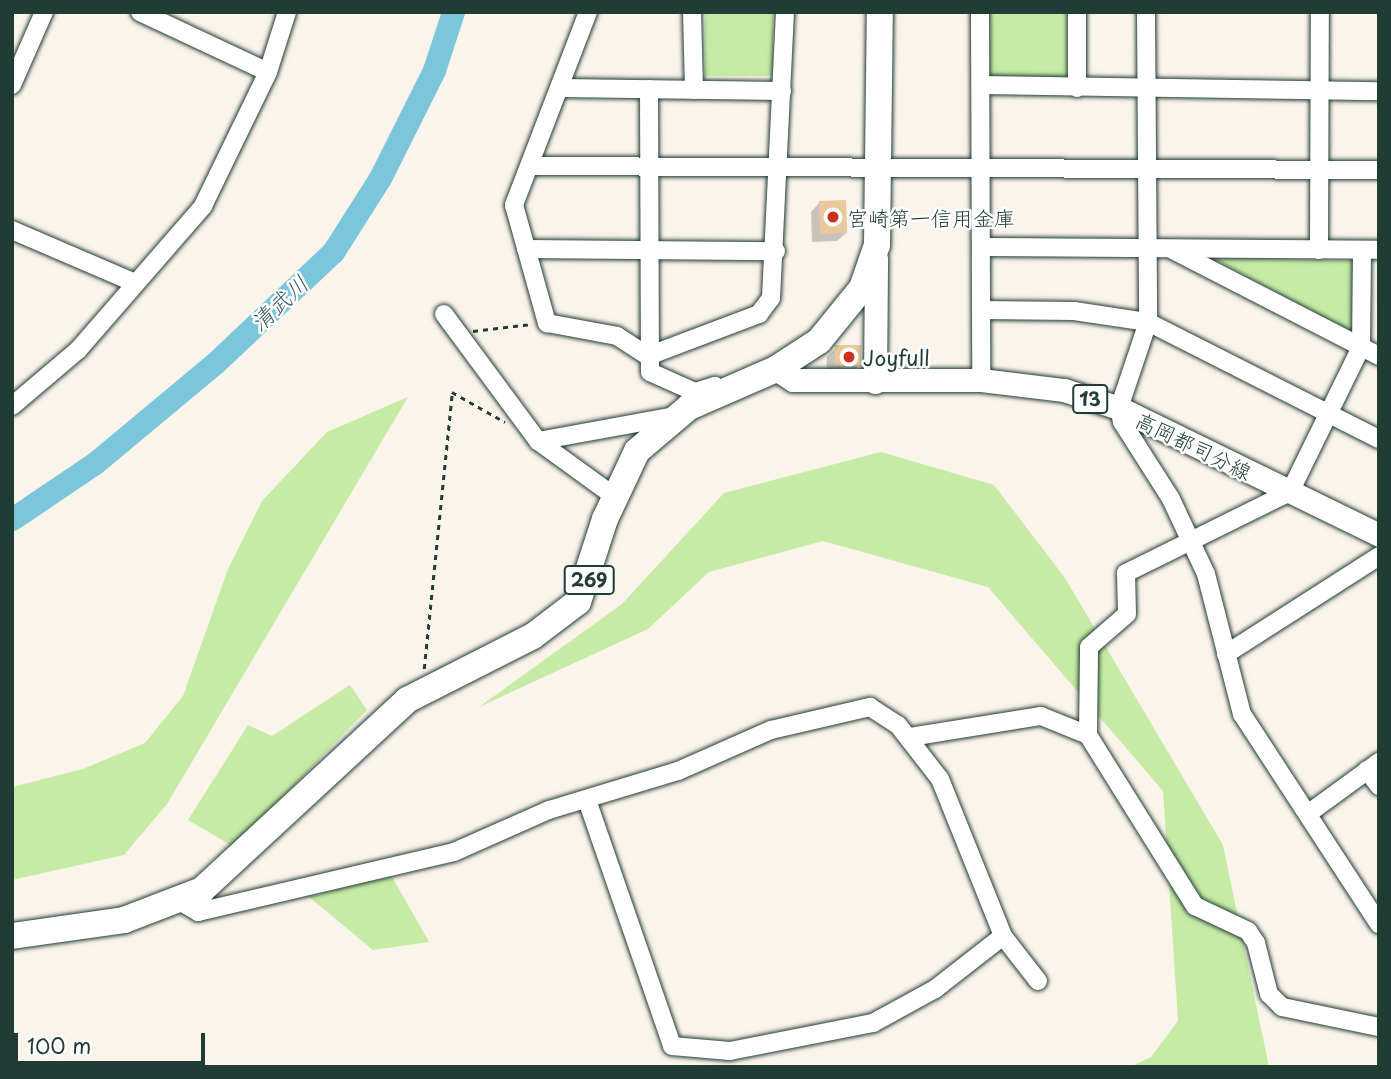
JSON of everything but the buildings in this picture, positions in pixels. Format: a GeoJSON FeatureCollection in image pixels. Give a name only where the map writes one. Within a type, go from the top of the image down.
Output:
{"type":"FeatureCollection","features":[{"type":"Feature","properties":{"kind":"highway","name":"269"},"geometry":{"type":"LineString","coordinates":[[12,936],[124,919],[181,902],[229,869],[365,736],[426,691],[533,636],[579,602],[615,497],[637,451],[678,415],[776,369],[819,341],[862,288],[877,246],[880,12]]}},
{"type":"Feature","properties":{"kind":"main road"},"geometry":{"type":"LineString","coordinates":[[875,382],[877,246]]}},
{"type":"Feature","properties":{"kind":"main road","name":"高岡都司分線"},"geometry":{"type":"LineString","coordinates":[[776,369],[793,380],[981,380],[1064,390],[1119,408],[1379,535]]}},
{"type":"Feature","properties":{"kind":"street"},"geometry":{"type":"LineString","coordinates":[[12,85],[44,12]]}},
{"type":"Feature","properties":{"kind":"street"},"geometry":{"type":"LineString","coordinates":[[140,12],[268,72]]}},
{"type":"Feature","properties":{"kind":"street"},"geometry":{"type":"LineString","coordinates":[[12,407],[78,351],[204,206],[268,72],[287,12]]}},
{"type":"Feature","properties":{"kind":"street"},"geometry":{"type":"LineString","coordinates":[[588,12],[532,166],[514,205],[547,323],[617,337],[648,356]]}},
{"type":"Feature","properties":{"kind":"street"},"geometry":{"type":"LineString","coordinates":[[692,12],[694,90]]}},
{"type":"Feature","properties":{"kind":"street"},"geometry":{"type":"LineString","coordinates":[[648,356],[759,314],[771,298],[776,251],[785,12]]}},
{"type":"Feature","properties":{"kind":"street"},"geometry":{"type":"LineString","coordinates":[[980,12],[981,380]]}},
{"type":"Feature","properties":{"kind":"street"},"geometry":{"type":"LineString","coordinates":[[1076,12],[1077,88]]}},
{"type":"Feature","properties":{"kind":"street"},"geometry":{"type":"LineString","coordinates":[[1146,12],[1148,322],[1119,408],[1122,422],[1192,543],[1242,714],[1379,924]]}},
{"type":"Feature","properties":{"kind":"street"},"geometry":{"type":"LineString","coordinates":[[1319,250],[1320,12]]}},
{"type":"Feature","properties":{"kind":"street"},"geometry":{"type":"LineString","coordinates":[[981,85],[1146,90],[1379,91]]}},
{"type":"Feature","properties":{"kind":"street"},"geometry":{"type":"LineString","coordinates":[[561,88],[782,91]]}},
{"type":"Feature","properties":{"kind":"street"},"geometry":{"type":"LineString","coordinates":[[649,89],[650,372],[660,381],[695,392],[776,369]]}},
{"type":"Feature","properties":{"kind":"street"},"geometry":{"type":"LineString","coordinates":[[532,166],[878,165],[1379,170]]}},
{"type":"Feature","properties":{"kind":"street"},"geometry":{"type":"LineString","coordinates":[[12,230],[135,283]]}},
{"type":"Feature","properties":{"kind":"street"},"geometry":{"type":"LineString","coordinates":[[981,247],[1370,250],[1361,347],[1290,492],[1192,543],[1126,573],[1127,614],[1088,647],[1088,735],[1195,906],[1248,931],[1256,943],[1269,994],[1282,1007],[1379,1027]]}},
{"type":"Feature","properties":{"kind":"street"},"geometry":{"type":"LineString","coordinates":[[526,249],[776,251]]}},
{"type":"Feature","properties":{"kind":"street"},"geometry":{"type":"LineString","coordinates":[[1170,249],[1379,356]]}},
{"type":"Feature","properties":{"kind":"street"},"geometry":{"type":"LineString","coordinates":[[981,310],[1074,311],[1148,322],[1379,439]]}},
{"type":"Feature","properties":{"kind":"street"},"geometry":{"type":"LineString","coordinates":[[444,314],[538,441],[615,497]]}},
{"type":"Feature","properties":{"kind":"street"},"geometry":{"type":"LineString","coordinates":[[538,441],[678,415]]}},
{"type":"Feature","properties":{"kind":"street"},"geometry":{"type":"LineString","coordinates":[[1226,654],[1379,556]]}},
{"type":"Feature","properties":{"kind":"street"},"geometry":{"type":"LineString","coordinates":[[181,902],[198,912],[454,852],[587,800],[678,771],[771,730],[858,708],[886,714],[910,737],[962,828],[1003,936],[1038,981]]}},
{"type":"Feature","properties":{"kind":"street"},"geometry":{"type":"LineString","coordinates":[[910,737],[1041,716],[1088,735]]}},
{"type":"Feature","properties":{"kind":"street"},"geometry":{"type":"LineString","coordinates":[[1309,813],[1373,766],[1379,786]]}},
{"type":"Feature","properties":{"kind":"street"},"geometry":{"type":"LineString","coordinates":[[587,800],[672,1046],[730,1051],[873,1023],[935,989],[1003,936]]}},
{"type":"Feature","properties":{"kind":"path"},"geometry":{"type":"LineString","coordinates":[[460,335],[547,323]]}},
{"type":"Feature","properties":{"kind":"path"},"geometry":{"type":"LineString","coordinates":[[426,691],[422,641],[452,392],[538,441]]}},
{"type":"Feature","properties":{"kind":"green space"},"geometry":{"type":"Polygon","coordinates":[[[705,12],[773,12],[773,76],[705,76],[705,12]]]}},
{"type":"Feature","properties":{"kind":"green space"},"geometry":{"type":"Polygon","coordinates":[[[990,12],[1067,12],[1067,79],[990,79],[990,12]]]}},
{"type":"Feature","properties":{"kind":"green space"},"geometry":{"type":"Polygon","coordinates":[[[1213,258],[1354,261],[1353,334],[1213,258]]]}},
{"type":"Feature","properties":{"kind":"green space"},"geometry":{"type":"Polygon","coordinates":[[[408,397],[167,804],[124,855],[12,880],[12,787],[83,769],[145,743],[183,696],[228,569],[262,501],[327,432],[408,397]]]}},
{"type":"Feature","properties":{"kind":"green space"},"geometry":{"type":"Polygon","coordinates":[[[881,452],[994,485],[1065,578],[1223,845],[1269,1067],[1130,1067],[1151,1057],[1178,1021],[1163,791],[988,587],[823,541],[709,572],[648,629],[479,707],[622,604],[724,493],[881,452]]]}},
{"type":"Feature","properties":{"kind":"green space"},"geometry":{"type":"Polygon","coordinates":[[[350,685],[367,710],[234,847],[188,820],[248,725],[272,736],[350,685]]]}},
{"type":"Feature","properties":{"kind":"green space"},"geometry":{"type":"Polygon","coordinates":[[[391,875],[429,942],[373,950],[309,897],[391,875]]]}},
{"type":"Feature","properties":{"kind":"waterway","name":"清武川"},"geometry":{"type":"LineString","coordinates":[[12,519],[95,463],[214,364],[333,252],[380,178],[434,70],[453,12]]}},
{"type":"Feature","properties":{"kind":"place","name":"宮崎第一信用金庫"},"geometry":{"type":"Point","coordinates":[833,217]}},
{"type":"Feature","properties":{"kind":"place","name":"Joyfull"},"geometry":{"type":"Point","coordinates":[849,357]}}]}
